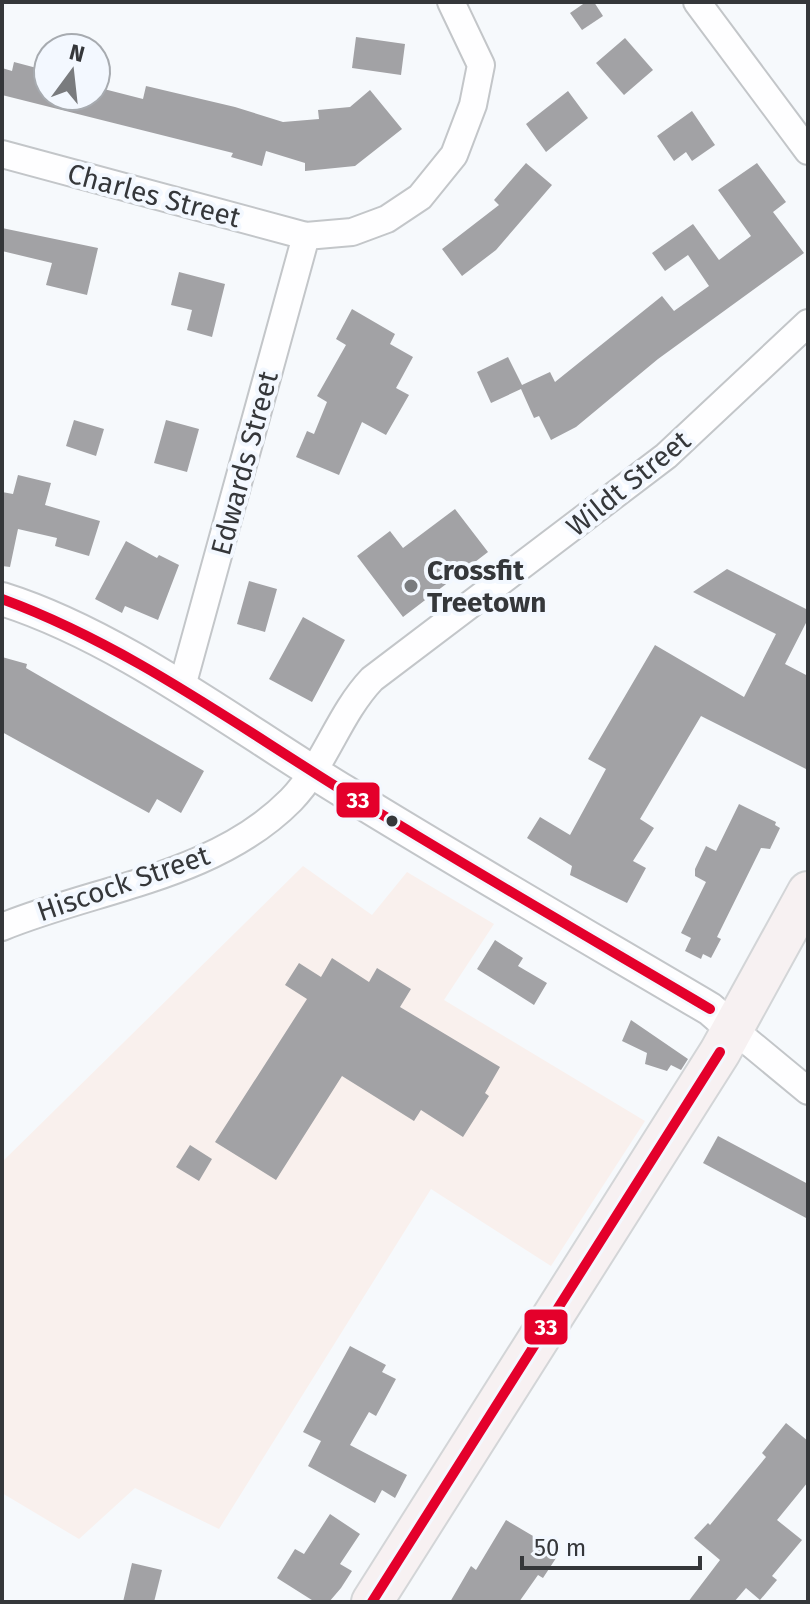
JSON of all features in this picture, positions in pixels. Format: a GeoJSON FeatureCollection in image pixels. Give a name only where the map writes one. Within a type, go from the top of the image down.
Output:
{"type":"FeatureCollection","features":[{"type":"Feature","properties":{"kind":"main road"},"geometry":{"type":"LineString","coordinates":[[372,1602],[733,1029],[808,892]]}},
{"type":"Feature","properties":{"kind":"street"},"geometry":{"type":"LineString","coordinates":[[306,236],[352,232],[387,219],[420,197],[454,155],[473,105],[481,65],[451,2]]}},
{"type":"Feature","properties":{"kind":"street"},"geometry":{"type":"LineString","coordinates":[[697,2],[808,151]]}},
{"type":"Feature","properties":{"kind":"street","name":"Charles Street"},"geometry":{"type":"LineString","coordinates":[[2,154],[306,236]]}},
{"type":"Feature","properties":{"kind":"street","name":"Edwards Street"},"geometry":{"type":"LineString","coordinates":[[181,690],[306,236]]}},
{"type":"Feature","properties":{"kind":"street","name":"Wildt Street"},"geometry":{"type":"LineString","coordinates":[[312,772],[349,707],[372,679],[666,456],[808,323]]}},
{"type":"Feature","properties":{"kind":"street"},"geometry":{"type":"LineString","coordinates":[[2,599],[78,631],[181,690],[312,772],[710,1009],[808,1091]]}},
{"type":"Feature","properties":{"kind":"street","name":"Hiscock Street"},"geometry":{"type":"LineString","coordinates":[[2,927],[121,890],[215,853],[280,809],[312,772]]}},
{"type":"Feature","properties":{"kind":"shaded area"},"geometry":{"type":"Polygon","coordinates":[[[303,866],[372,915],[407,872],[494,924],[444,1000],[645,1121],[551,1266],[431,1189],[219,1529],[135,1488],[79,1539],[2,1493],[2,1162],[303,866]]]}},
{"type":"Feature","properties":{"kind":"building"},"geometry":{"type":"Polygon","coordinates":[[[586,2],[594,2],[603,16],[582,30],[570,13],[586,2]]]}},
{"type":"Feature","properties":{"kind":"building"},"geometry":{"type":"Polygon","coordinates":[[[356,37],[405,44],[401,75],[352,68],[356,37]]]}},
{"type":"Feature","properties":{"kind":"building"},"geometry":{"type":"Polygon","coordinates":[[[625,38],[653,70],[624,95],[596,63],[625,38]]]}},
{"type":"Feature","properties":{"kind":"building"},"geometry":{"type":"Polygon","coordinates":[[[14,62],[32,67],[32,103],[2,95],[2,68],[12,71],[14,62]]]}},
{"type":"Feature","properties":{"kind":"building"},"geometry":{"type":"Polygon","coordinates":[[[146,86],[283,122],[319,119],[318,110],[350,107],[370,90],[402,129],[355,166],[305,171],[305,163],[266,151],[262,166],[231,157],[233,153],[70,112],[112,112],[112,91],[143,99],[146,86]]]}},
{"type":"Feature","properties":{"kind":"building"},"geometry":{"type":"Polygon","coordinates":[[[568,91],[588,118],[546,152],[526,124],[568,91]]]}},
{"type":"Feature","properties":{"kind":"building"},"geometry":{"type":"Polygon","coordinates":[[[692,111],[715,145],[692,161],[686,152],[674,161],[657,136],[692,111]]]}},
{"type":"Feature","properties":{"kind":"building"},"geometry":{"type":"Polygon","coordinates":[[[526,163],[552,185],[496,250],[462,276],[442,249],[499,205],[494,200],[526,163]]]}},
{"type":"Feature","properties":{"kind":"building"},"geometry":{"type":"Polygon","coordinates":[[[757,163],[786,202],[773,212],[804,253],[658,359],[576,427],[551,440],[539,416],[534,418],[521,389],[491,403],[477,372],[508,357],[522,385],[550,372],[555,382],[662,296],[674,311],[709,286],[688,255],[665,271],[652,253],[693,224],[719,260],[751,236],[718,190],[757,163]]]}},
{"type":"Feature","properties":{"kind":"building"},"geometry":{"type":"Polygon","coordinates":[[[2,228],[98,248],[87,295],[46,285],[52,263],[2,251],[2,228]]]}},
{"type":"Feature","properties":{"kind":"building"},"geometry":{"type":"Polygon","coordinates":[[[179,272],[225,284],[212,337],[187,330],[192,310],[171,305],[179,272]]]}},
{"type":"Feature","properties":{"kind":"building"},"geometry":{"type":"Polygon","coordinates":[[[352,309],[395,334],[390,344],[413,357],[396,388],[409,395],[386,435],[362,422],[339,475],[296,457],[307,431],[314,434],[327,402],[317,396],[346,345],[336,339],[352,309]]]}},
{"type":"Feature","properties":{"kind":"building"},"geometry":{"type":"Polygon","coordinates":[[[74,420],[104,429],[96,456],[66,446],[74,420]]]}},
{"type":"Feature","properties":{"kind":"building"},"geometry":{"type":"Polygon","coordinates":[[[166,420],[199,429],[187,472],[154,463],[166,420]]]}},
{"type":"Feature","properties":{"kind":"building"},"geometry":{"type":"Polygon","coordinates":[[[18,475],[51,483],[45,505],[100,521],[89,556],[55,546],[57,538],[18,529],[10,567],[2,566],[2,492],[13,494],[18,475]]]}},
{"type":"Feature","properties":{"kind":"building","name":"Crossfit Treetown"},"geometry":{"type":"Polygon","coordinates":[[[455,509],[488,552],[403,617],[357,556],[390,531],[403,548],[455,509]]]}},
{"type":"Feature","properties":{"kind":"building"},"geometry":{"type":"Polygon","coordinates":[[[126,541],[157,558],[159,555],[179,565],[158,620],[125,606],[122,613],[95,599],[126,541]]]}},
{"type":"Feature","properties":{"kind":"building"},"geometry":{"type":"Polygon","coordinates":[[[727,569],[808,610],[808,619],[785,664],[808,676],[808,770],[701,716],[640,819],[654,828],[633,861],[646,868],[627,903],[570,875],[572,866],[527,838],[540,817],[570,835],[606,769],[588,759],[655,645],[744,697],[776,634],[693,592],[727,569]]]}},
{"type":"Feature","properties":{"kind":"building"},"geometry":{"type":"Polygon","coordinates":[[[249,581],[277,589],[265,632],[237,624],[249,581]]]}},
{"type":"Feature","properties":{"kind":"building"},"geometry":{"type":"Polygon","coordinates":[[[303,617],[345,640],[312,702],[269,679],[303,617]]]}},
{"type":"Feature","properties":{"kind":"building"},"geometry":{"type":"Polygon","coordinates":[[[2,657],[27,664],[26,668],[204,771],[181,813],[157,799],[149,813],[2,732],[2,657]]]}},
{"type":"Feature","properties":{"kind":"building"},"geometry":{"type":"Polygon","coordinates":[[[739,804],[776,822],[775,825],[780,828],[770,849],[761,848],[717,937],[721,939],[711,958],[703,954],[701,959],[685,951],[691,938],[681,933],[706,882],[695,876],[695,869],[706,846],[716,851],[739,804]]]}},
{"type":"Feature","properties":{"kind":"building"},"geometry":{"type":"Polygon","coordinates":[[[495,940],[523,958],[518,966],[547,983],[534,1005],[477,969],[495,940]]]}},
{"type":"Feature","properties":{"kind":"building"},"geometry":{"type":"Polygon","coordinates":[[[332,958],[369,982],[377,968],[411,989],[400,1007],[500,1067],[485,1093],[489,1096],[463,1137],[421,1110],[414,1121],[342,1076],[276,1180],[215,1142],[307,999],[285,985],[299,963],[321,977],[332,958]]]}},
{"type":"Feature","properties":{"kind":"building"},"geometry":{"type":"Polygon","coordinates":[[[631,1020],[688,1059],[681,1070],[671,1065],[667,1071],[645,1064],[647,1053],[622,1041],[631,1020]]]}},
{"type":"Feature","properties":{"kind":"building"},"geometry":{"type":"Polygon","coordinates":[[[718,1136],[808,1184],[808,1219],[703,1163],[718,1136]]]}},
{"type":"Feature","properties":{"kind":"building"},"geometry":{"type":"Polygon","coordinates":[[[190,1145],[212,1159],[199,1181],[176,1167],[190,1145]]]}},
{"type":"Feature","properties":{"kind":"building"},"geometry":{"type":"Polygon","coordinates":[[[350,1346],[386,1365],[382,1372],[396,1379],[376,1416],[369,1412],[350,1445],[407,1475],[395,1498],[382,1490],[375,1503],[308,1466],[321,1441],[303,1432],[350,1346]]]}},
{"type":"Feature","properties":{"kind":"building"},"geometry":{"type":"Polygon","coordinates":[[[786,1423],[808,1441],[808,1482],[777,1520],[802,1540],[772,1576],[777,1580],[760,1600],[746,1588],[734,1602],[688,1602],[720,1560],[694,1538],[708,1523],[710,1525],[766,1457],[762,1453],[786,1423]]]}},
{"type":"Feature","properties":{"kind":"building"},"geometry":{"type":"Polygon","coordinates":[[[330,1514],[360,1534],[340,1564],[352,1571],[341,1588],[329,1602],[315,1602],[277,1578],[295,1549],[304,1554],[330,1514]]]}},
{"type":"Feature","properties":{"kind":"building"},"geometry":{"type":"Polygon","coordinates":[[[506,1520],[560,1552],[543,1578],[538,1575],[519,1602],[450,1602],[471,1566],[476,1570],[506,1520]]]}},
{"type":"Feature","properties":{"kind":"building"},"geometry":{"type":"Polygon","coordinates":[[[132,1563],[162,1570],[154,1602],[123,1602],[132,1563]]]}},
{"type":"Feature","properties":{"kind":"transit line","name":"33"},"geometry":{"type":"LineString","coordinates":[[2,599],[93,639],[136,662],[390,820],[710,1009]]}},
{"type":"Feature","properties":{"kind":"transit line","name":"33"},"geometry":{"type":"LineString","coordinates":[[372,1602],[720,1052]]}},
{"type":"Feature","properties":{"kind":"place","name":"Crossfit Treetown"},"geometry":{"type":"Point","coordinates":[411,586]}}]}
